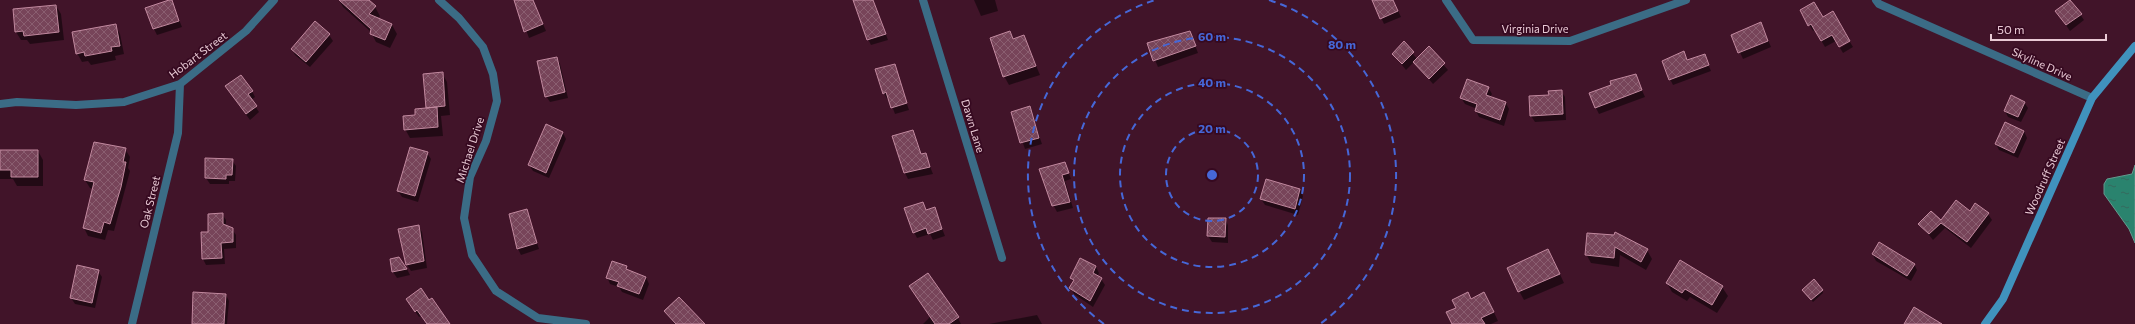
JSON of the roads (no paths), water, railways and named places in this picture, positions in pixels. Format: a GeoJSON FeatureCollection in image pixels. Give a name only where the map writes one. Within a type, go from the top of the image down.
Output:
{"type":"FeatureCollection","features":[{"type":"Feature","properties":{"kind":"street","name":"Hobart Street"},"geometry":{"type":"LineString","coordinates":[[0,104],[17,102],[76,105],[124,102],[180,84],[246,31],[274,0]]}},
{"type":"Feature","properties":{"kind":"street","name":"Michael Drive"},"geometry":{"type":"LineString","coordinates":[[439,0],[459,18],[482,47],[493,74],[496,101],[486,141],[470,178],[464,218],[472,255],[496,290],[538,318],[586,324]]}},
{"type":"Feature","properties":{"kind":"street","name":"Dawn Lane"},"geometry":{"type":"LineString","coordinates":[[923,0],[1002,258]]}},
{"type":"Feature","properties":{"kind":"street","name":"Virginia Drive"},"geometry":{"type":"LineString","coordinates":[[1446,0],[1473,40],[1570,41],[1686,0]]}},
{"type":"Feature","properties":{"kind":"street","name":"Skyline Drive"},"geometry":{"type":"LineString","coordinates":[[1876,0],[1879,4],[2092,98]]}},
{"type":"Feature","properties":{"kind":"street","name":"Woodruff Street"},"geometry":{"type":"LineString","coordinates":[[1985,324],[2003,299],[2092,98],[2135,46]]}},
{"type":"Feature","properties":{"kind":"street","name":"Oak Street"},"geometry":{"type":"LineString","coordinates":[[132,324],[178,133],[180,84]]}},
{"type":"Feature","properties":{"kind":"water"},"geometry":{"type":"Polygon","coordinates":[[[2135,165],[2135,243],[2129,229],[2104,194],[2104,184],[2107,179],[2132,174],[2135,165]]]}}]}
